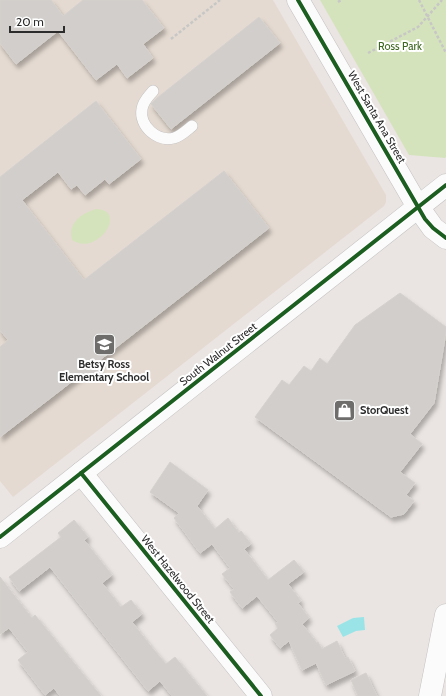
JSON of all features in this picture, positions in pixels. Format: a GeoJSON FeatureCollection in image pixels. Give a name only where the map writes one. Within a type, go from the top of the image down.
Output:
{"type":"FeatureCollection","features":[{"type":"Feature","properties":{"kind":"street","name":"West Santa Ana Street"},"geometry":{"type":"LineString","coordinates":[[298,0],[418,207],[433,228],[446,238]]}},
{"type":"Feature","properties":{"kind":"street","name":"South Walnut Street"},"geometry":{"type":"LineString","coordinates":[[0,537],[446,185]]}},
{"type":"Feature","properties":{"kind":"street","name":"West Hazelwood Street"},"geometry":{"type":"LineString","coordinates":[[81,472],[261,696]]}},
{"type":"Feature","properties":{"kind":"street"},"geometry":{"type":"LineString","coordinates":[[430,696],[446,615]]}},
{"type":"Feature","properties":{"kind":"lane"},"geometry":{"type":"LineString","coordinates":[[153,91],[146,99],[142,109],[143,119],[147,128],[156,136],[166,139],[175,138],[192,126]]}},
{"type":"Feature","properties":{"kind":"path"},"geometry":{"type":"LineString","coordinates":[[171,39],[220,0]]}},
{"type":"Feature","properties":{"kind":"path"},"geometry":{"type":"LineString","coordinates":[[419,0],[446,53]]}},
{"type":"Feature","properties":{"kind":"path"},"geometry":{"type":"LineString","coordinates":[[368,53],[418,27],[442,0]]}},
{"type":"Feature","properties":{"kind":"shaded area","name":"Betsy Ross Elementary School"},"geometry":{"type":"Polygon","coordinates":[[[0,0],[273,0],[386,195],[386,202],[384,206],[13,497],[0,481],[0,0]]]}},
{"type":"Feature","properties":{"kind":"green space","name":"Ross Park"},"geometry":{"type":"Polygon","coordinates":[[[320,0],[446,0],[445,158],[409,155],[320,0]]]}},
{"type":"Feature","properties":{"kind":"green space"},"geometry":{"type":"Polygon","coordinates":[[[96,209],[105,211],[110,217],[110,224],[106,231],[99,238],[91,242],[82,244],[72,240],[72,229],[77,220],[86,213],[96,209]]]}},
{"type":"Feature","properties":{"kind":"water"},"geometry":{"type":"Polygon","coordinates":[[[364,617],[365,630],[356,631],[343,637],[337,626],[353,618],[364,617]]]}},
{"type":"Feature","properties":{"kind":"building"},"geometry":{"type":"Polygon","coordinates":[[[0,0],[51,0],[63,16],[83,0],[142,0],[164,28],[143,44],[153,58],[127,78],[117,64],[96,80],[58,31],[16,64],[0,43],[0,0]]]}},
{"type":"Feature","properties":{"kind":"building"},"geometry":{"type":"Polygon","coordinates":[[[259,17],[280,43],[171,129],[151,104],[259,17]]]}},
{"type":"Feature","properties":{"kind":"building"},"geometry":{"type":"Polygon","coordinates":[[[96,101],[141,159],[109,184],[105,179],[85,195],[77,185],[71,189],[58,172],[22,200],[84,280],[224,171],[269,228],[100,360],[98,374],[83,373],[0,437],[0,347],[8,340],[0,330],[0,177],[96,101]]]}},
{"type":"Feature","properties":{"kind":"building","name":"StorQuest"},"geometry":{"type":"Polygon","coordinates":[[[400,293],[446,327],[446,332],[434,403],[410,434],[422,444],[400,472],[415,483],[406,495],[414,501],[404,514],[391,517],[255,417],[282,380],[289,385],[304,366],[311,371],[320,358],[327,364],[355,325],[400,293]]]}},
{"type":"Feature","properties":{"kind":"building"},"geometry":{"type":"Polygon","coordinates":[[[170,462],[208,490],[197,506],[215,529],[228,518],[239,533],[241,531],[251,544],[244,549],[268,580],[294,560],[304,572],[288,584],[301,601],[298,603],[309,618],[302,624],[317,643],[318,642],[322,649],[337,641],[345,658],[348,657],[355,671],[326,685],[316,663],[302,670],[289,641],[280,648],[270,635],[278,628],[275,624],[278,622],[257,596],[242,608],[230,592],[234,589],[222,574],[230,568],[212,544],[200,553],[174,518],[179,513],[150,492],[170,462]]]}},
{"type":"Feature","properties":{"kind":"building"},"geometry":{"type":"Polygon","coordinates":[[[74,520],[88,537],[84,540],[112,575],[102,583],[121,607],[131,600],[142,614],[132,622],[150,645],[166,664],[175,657],[207,696],[172,696],[160,681],[148,691],[50,567],[19,591],[9,577],[61,537],[58,533],[74,520]]]}},
{"type":"Feature","properties":{"kind":"building"},"geometry":{"type":"Polygon","coordinates":[[[0,577],[32,618],[35,615],[101,696],[60,696],[54,688],[45,695],[18,660],[28,652],[9,628],[0,634],[0,577]]]}},
{"type":"Feature","properties":{"kind":"building"},"geometry":{"type":"Polygon","coordinates":[[[366,673],[377,696],[358,696],[351,680],[366,673]]]}},
{"type":"Feature","properties":{"kind":"cycle path"},"geometry":{"type":"LineString","coordinates":[[298,0],[425,219],[433,228],[446,238]]}},
{"type":"Feature","properties":{"kind":"cycle path"},"geometry":{"type":"LineString","coordinates":[[0,537],[446,185]]}},
{"type":"Feature","properties":{"kind":"cycle path"},"geometry":{"type":"LineString","coordinates":[[81,473],[261,696]]}},
{"type":"Feature","properties":{"kind":"place","name":"Betsy Ross Elementary School"},"geometry":{"type":"Point","coordinates":[104,344]}},
{"type":"Feature","properties":{"kind":"place","name":"StorQuest"},"geometry":{"type":"Point","coordinates":[345,410]}}]}
